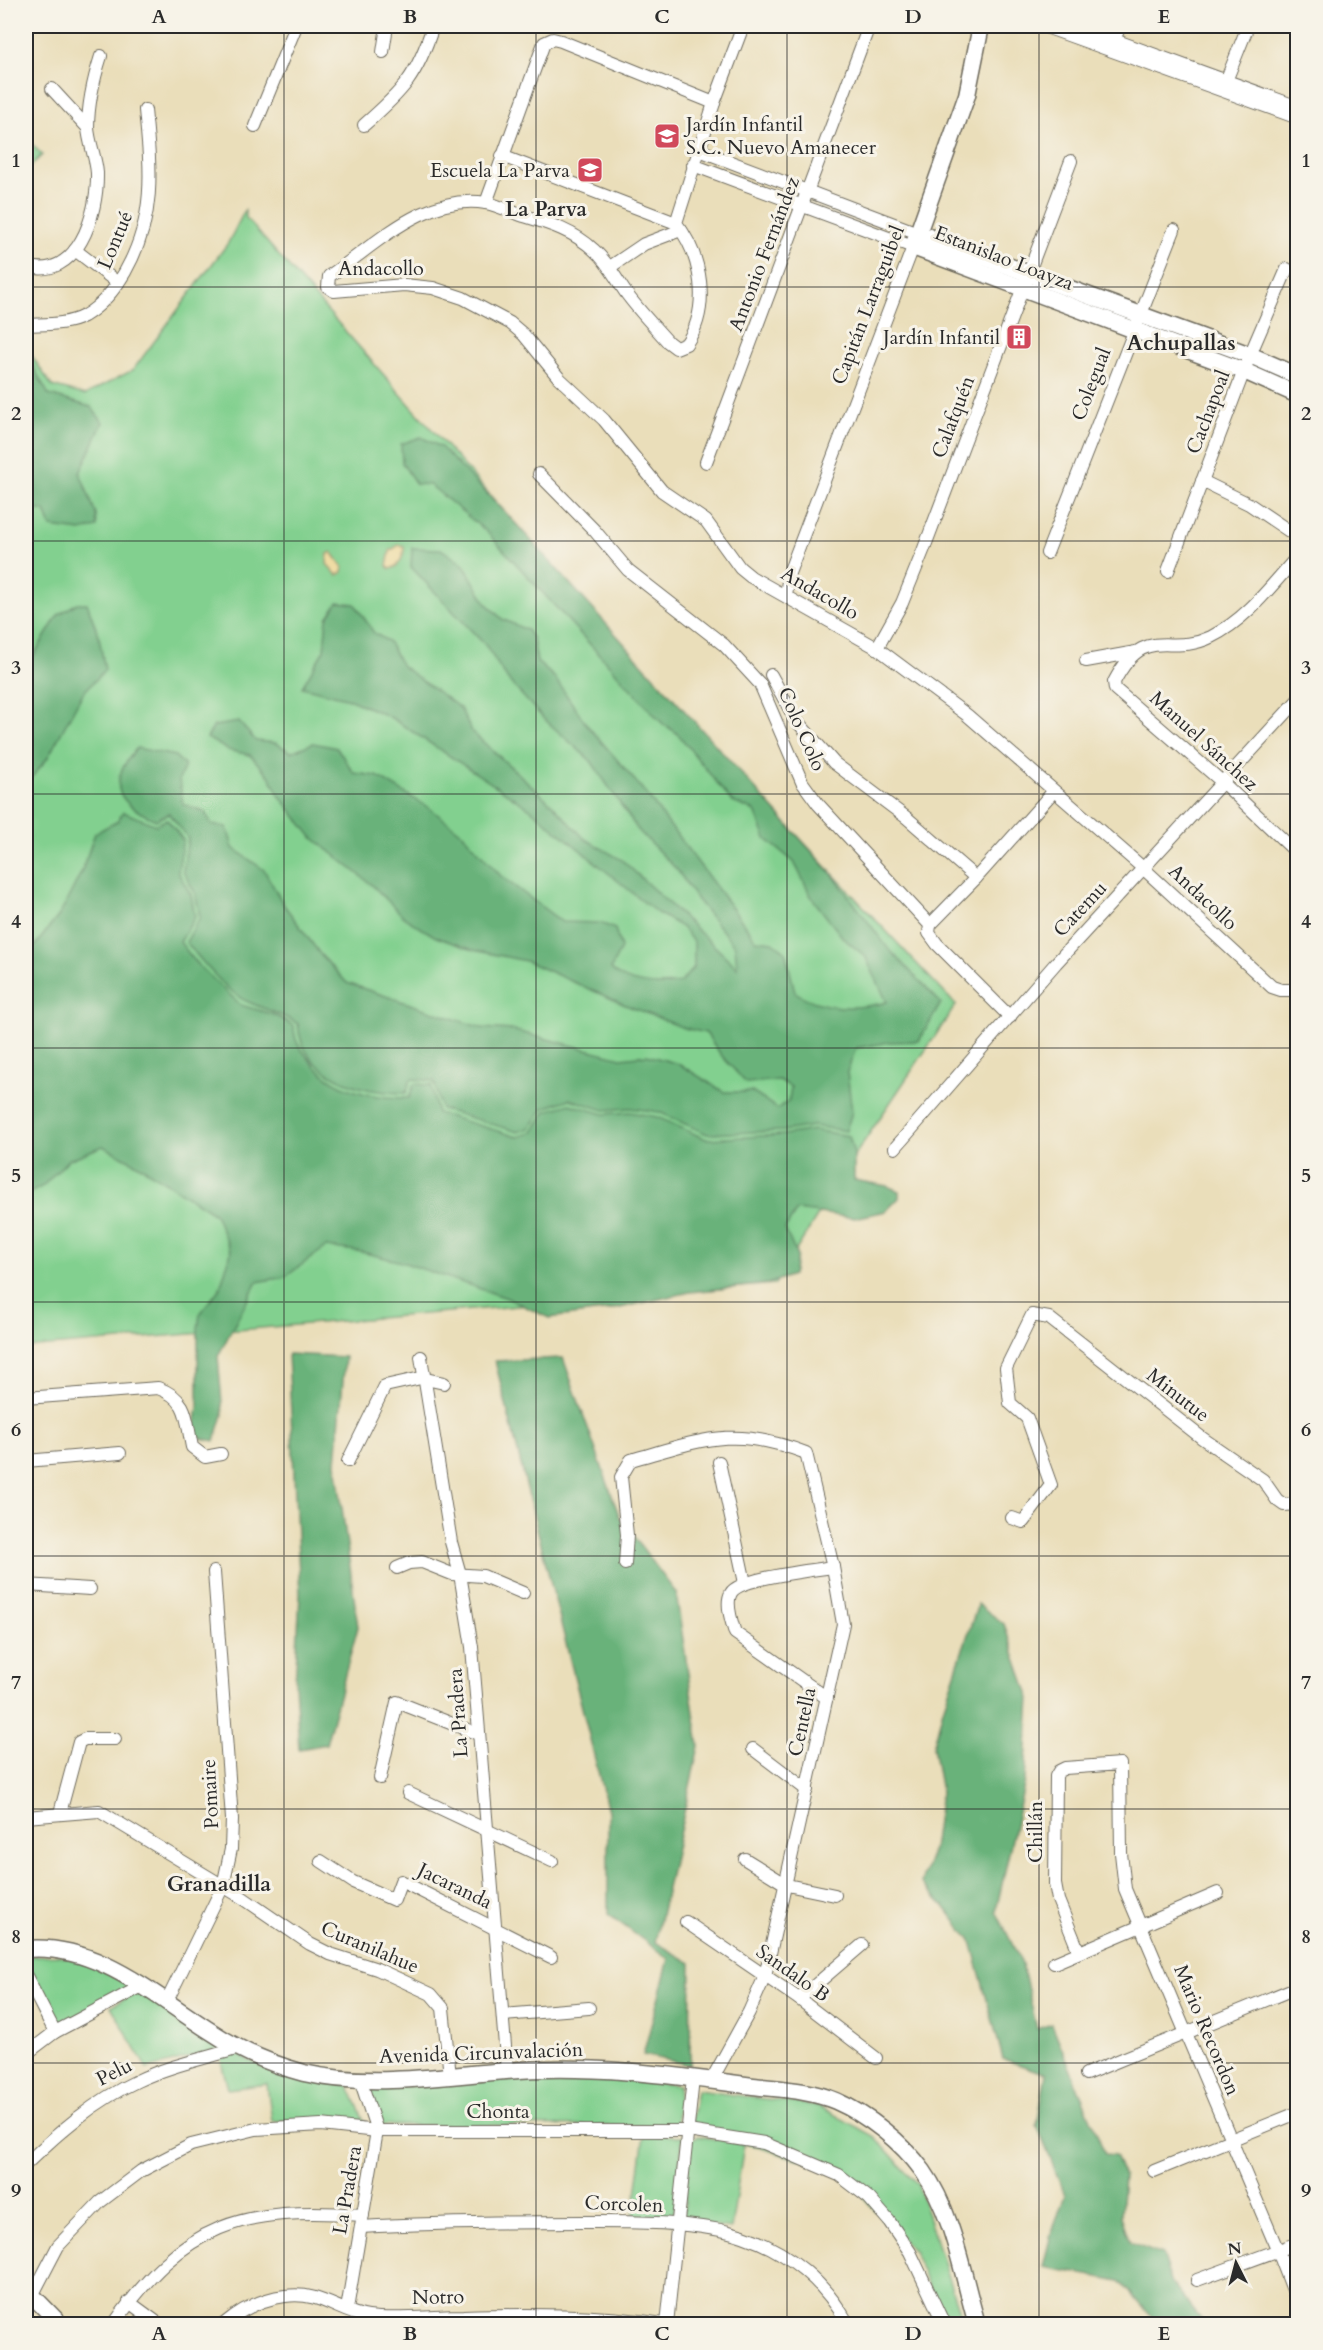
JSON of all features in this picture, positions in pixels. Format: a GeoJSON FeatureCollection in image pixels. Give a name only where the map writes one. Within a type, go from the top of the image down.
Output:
{"type":"FeatureCollection","features":[{"type":"Feature","properties":{"kind":"street"},"geometry":{"type":"LineString","coordinates":[[255,126],[296,26]]}},
{"type":"Feature","properties":{"kind":"street"},"geometry":{"type":"LineString","coordinates":[[383,52],[387,26]]}},
{"type":"Feature","properties":{"kind":"street"},"geometry":{"type":"LineString","coordinates":[[364,125],[399,95],[416,72],[433,26]]}},
{"type":"Feature","properties":{"kind":"street"},"geometry":{"type":"LineString","coordinates":[[610,267],[644,244],[679,226],[693,165],[743,26]]}},
{"type":"Feature","properties":{"kind":"street","name":"Antonio Fernández"},"geometry":{"type":"LineString","coordinates":[[706,462],[804,206],[869,26]]}},
{"type":"Feature","properties":{"kind":"street","name":"Capitán Larraguibel"},"geometry":{"type":"LineString","coordinates":[[786,596],[789,573],[916,240],[967,95],[981,26]]}},
{"type":"Feature","properties":{"kind":"street"},"geometry":{"type":"LineString","coordinates":[[1043,26],[1112,45],[1225,85],[1298,107]]}},
{"type":"Feature","properties":{"kind":"street"},"geometry":{"type":"LineString","coordinates":[[1076,26],[1112,45]]}},
{"type":"Feature","properties":{"kind":"street"},"geometry":{"type":"LineString","coordinates":[[1112,45],[1120,26]]}},
{"type":"Feature","properties":{"kind":"street"},"geometry":{"type":"LineString","coordinates":[[1225,85],[1248,26]]}},
{"type":"Feature","properties":{"kind":"street"},"geometry":{"type":"LineString","coordinates":[[502,156],[679,226],[689,239],[694,254],[701,293],[693,330],[686,344],[676,348],[668,342],[627,294],[610,267],[595,250],[555,225],[486,203],[502,156],[544,43],[553,39],[714,103]]}},
{"type":"Feature","properties":{"kind":"street"},"geometry":{"type":"LineString","coordinates":[[26,266],[37,269],[51,268],[66,260],[75,250],[91,221],[97,194],[97,170],[88,128],[95,75],[101,56]]}},
{"type":"Feature","properties":{"kind":"street"},"geometry":{"type":"LineString","coordinates":[[1225,85],[1298,118]]}},
{"type":"Feature","properties":{"kind":"street"},"geometry":{"type":"LineString","coordinates":[[52,89],[88,128]]}},
{"type":"Feature","properties":{"kind":"street","name":"Lontué"},"geometry":{"type":"LineString","coordinates":[[29,325],[60,323],[83,316],[101,303],[118,283],[145,228],[150,204],[150,164],[145,110]]}},
{"type":"Feature","properties":{"kind":"street","name":"Estanislao Loayza"},"geometry":{"type":"LineString","coordinates":[[699,150],[809,192],[916,240]]}},
{"type":"Feature","properties":{"kind":"street","name":"Calafquén"},"geometry":{"type":"LineString","coordinates":[[877,648],[902,603],[923,551],[1071,161]]}},
{"type":"Feature","properties":{"kind":"street","name":"Estanislao Loayza"},"geometry":{"type":"LineString","coordinates":[[693,165],[804,206],[916,240],[1247,363],[1298,376]]}},
{"type":"Feature","properties":{"kind":"street","name":"Andacollo"},"geometry":{"type":"LineString","coordinates":[[486,203],[448,206],[429,211],[398,226],[329,276],[328,287],[334,291],[404,285],[432,288],[463,298],[510,323],[524,335],[560,378],[604,420],[662,491],[706,521],[740,568],[877,648],[967,715],[1143,868],[1272,987],[1294,991]]}},
{"type":"Feature","properties":{"kind":"street","name":"Colegual"},"geometry":{"type":"LineString","coordinates":[[1047,553],[1174,230]]}},
{"type":"Feature","properties":{"kind":"street"},"geometry":{"type":"LineString","coordinates":[[75,250],[118,283]]}},
{"type":"Feature","properties":{"kind":"street","name":"Cachapoal"},"geometry":{"type":"LineString","coordinates":[[1167,571],[1247,363],[1287,269]]}},
{"type":"Feature","properties":{"kind":"street","name":"Estanislao Loayza"},"geometry":{"type":"LineString","coordinates":[[1247,363],[1298,394]]}},
{"type":"Feature","properties":{"kind":"street","name":"Colo Colo"},"geometry":{"type":"LineString","coordinates":[[539,474],[595,531],[628,570],[724,645],[749,671],[760,684],[798,774],[813,797],[930,925],[929,933],[937,944],[1010,1017]]}},
{"type":"Feature","properties":{"kind":"street"},"geometry":{"type":"LineString","coordinates":[[1202,481],[1249,504],[1298,537]]}},
{"type":"Feature","properties":{"kind":"street"},"geometry":{"type":"LineString","coordinates":[[1086,661],[1159,644],[1188,643],[1217,633],[1253,607],[1298,556]]}},
{"type":"Feature","properties":{"kind":"street","name":"Manuel Sánchez"},"geometry":{"type":"LineString","coordinates":[[1139,650],[1116,677],[1115,689],[1221,781],[1298,854]]}},
{"type":"Feature","properties":{"kind":"street","name":"Colo Colo"},"geometry":{"type":"LineString","coordinates":[[771,675],[795,719],[834,763],[907,818],[976,879]]}},
{"type":"Feature","properties":{"kind":"street","name":"Catemu"},"geometry":{"type":"LineString","coordinates":[[895,1148],[1221,781],[1298,700]]}},
{"type":"Feature","properties":{"kind":"street"},"geometry":{"type":"LineString","coordinates":[[930,925],[976,879],[1053,792]]}},
{"type":"Feature","properties":{"kind":"street","name":"Minutue"},"geometry":{"type":"LineString","coordinates":[[1012,1518],[1023,1522],[1051,1485],[1027,1418],[1010,1403],[1006,1368],[1032,1315],[1049,1318],[1202,1438],[1263,1480],[1277,1500],[1284,1505],[1298,1504]]}},
{"type":"Feature","properties":{"kind":"street","name":"La Pradera"},"geometry":{"type":"LineString","coordinates":[[422,1357],[423,1379],[451,1542],[460,1574],[472,1647],[507,2070]]}},
{"type":"Feature","properties":{"kind":"street"},"geometry":{"type":"LineString","coordinates":[[348,1461],[383,1388],[423,1379],[444,1383]]}},
{"type":"Feature","properties":{"kind":"street"},"geometry":{"type":"LineString","coordinates":[[26,1398],[158,1388],[171,1393],[182,1403],[192,1447],[205,1457],[221,1454]]}},
{"type":"Feature","properties":{"kind":"street","name":"Centella"},"geometry":{"type":"LineString","coordinates":[[625,1564],[627,1535],[621,1477],[631,1460],[713,1437],[773,1440],[806,1453],[833,1567],[843,1624],[765,1976],[749,2012],[711,2081]]}},
{"type":"Feature","properties":{"kind":"street"},"geometry":{"type":"LineString","coordinates":[[26,1461],[120,1453]]}},
{"type":"Feature","properties":{"kind":"street"},"geometry":{"type":"LineString","coordinates":[[719,1462],[745,1583]]}},
{"type":"Feature","properties":{"kind":"street"},"geometry":{"type":"LineString","coordinates":[[397,1569],[409,1563],[422,1562],[446,1572],[483,1576],[523,1593]]}},
{"type":"Feature","properties":{"kind":"street"},"geometry":{"type":"LineString","coordinates":[[827,1698],[735,1634],[729,1598],[731,1592],[745,1583],[833,1567]]}},
{"type":"Feature","properties":{"kind":"street","name":"Pomaire"},"geometry":{"type":"LineString","coordinates":[[167,2001],[223,1886],[231,1849],[232,1819],[214,1572]]}},
{"type":"Feature","properties":{"kind":"street"},"geometry":{"type":"LineString","coordinates":[[26,1585],[90,1589]]}},
{"type":"Feature","properties":{"kind":"street"},"geometry":{"type":"LineString","coordinates":[[380,1778],[384,1746],[397,1702],[478,1734]]}},
{"type":"Feature","properties":{"kind":"street"},"geometry":{"type":"LineString","coordinates":[[26,1817],[60,1813],[79,1742],[86,1739],[115,1739]]}},
{"type":"Feature","properties":{"kind":"street"},"geometry":{"type":"LineString","coordinates":[[753,1749],[807,1790]]}},
{"type":"Feature","properties":{"kind":"street","name":"Mario Recordon"},"geometry":{"type":"LineString","coordinates":[[1120,1764],[1122,1873],[1125,1889],[1298,2303]]}},
{"type":"Feature","properties":{"kind":"street","name":"Chillán"},"geometry":{"type":"LineString","coordinates":[[1079,1952],[1055,1884],[1056,1776],[1065,1768],[1120,1764]]}},
{"type":"Feature","properties":{"kind":"street"},"geometry":{"type":"LineString","coordinates":[[408,1793],[552,1861]]}},
{"type":"Feature","properties":{"kind":"street","name":"Curanilahue"},"geometry":{"type":"LineString","coordinates":[[60,1813],[99,1811],[223,1886],[310,1944],[330,1954],[377,1969],[439,2000],[443,2008],[450,2076]]}},
{"type":"Feature","properties":{"kind":"street"},"geometry":{"type":"LineString","coordinates":[[745,1859],[787,1885],[835,1895]]}},
{"type":"Feature","properties":{"kind":"street","name":"Jacaranda"},"geometry":{"type":"LineString","coordinates":[[321,1862],[353,1882],[394,1900],[401,1881],[551,1957]]}},
{"type":"Feature","properties":{"kind":"street"},"geometry":{"type":"LineString","coordinates":[[1054,1963],[1218,1893]]}},
{"type":"Feature","properties":{"kind":"street","name":"Sandalo B"},"geometry":{"type":"LineString","coordinates":[[686,1922],[799,1999],[876,2058]]}},
{"type":"Feature","properties":{"kind":"street"},"geometry":{"type":"LineString","coordinates":[[799,1999],[862,1946]]}},
{"type":"Feature","properties":{"kind":"street","name":"Avenida Circunvalación"},"geometry":{"type":"LineString","coordinates":[[26,1949],[52,1948],[97,1962],[144,1985],[207,2029],[239,2048],[259,2058],[325,2077],[360,2079],[450,2076],[507,2070],[588,2069],[711,2081],[833,2100],[858,2112],[896,2142],[922,2171],[942,2205],[977,2325]]}},
{"type":"Feature","properties":{"kind":"street"},"geometry":{"type":"LineString","coordinates":[[26,1976],[55,2032]]}},
{"type":"Feature","properties":{"kind":"street"},"geometry":{"type":"LineString","coordinates":[[26,2054],[55,2032],[144,1985]]}},
{"type":"Feature","properties":{"kind":"street"},"geometry":{"type":"LineString","coordinates":[[1086,2074],[1298,1987]]}},
{"type":"Feature","properties":{"kind":"street"},"geometry":{"type":"LineString","coordinates":[[503,2015],[589,2008]]}},
{"type":"Feature","properties":{"kind":"street","name":"Pelu"},"geometry":{"type":"LineString","coordinates":[[26,2164],[67,2125],[101,2101],[138,2080],[239,2048]]}},
{"type":"Feature","properties":{"kind":"street","name":"La Pradera"},"geometry":{"type":"LineString","coordinates":[[347,2309],[377,2131],[360,2079]]}},
{"type":"Feature","properties":{"kind":"street"},"geometry":{"type":"LineString","coordinates":[[665,2325],[693,2079]]}},
{"type":"Feature","properties":{"kind":"street"},"geometry":{"type":"LineString","coordinates":[[1154,2171],[1298,2113]]}},
{"type":"Feature","properties":{"kind":"street","name":"Chonta"},"geometry":{"type":"LineString","coordinates":[[29,2292],[58,2246],[100,2202],[141,2171],[191,2145],[256,2129],[321,2125],[377,2131],[688,2132],[764,2144],[839,2175],[869,2198],[889,2221],[910,2252],[944,2325]]}},
{"type":"Feature","properties":{"kind":"street","name":"Corcolen"},"geometry":{"type":"LineString","coordinates":[[114,2325],[148,2279],[175,2253],[204,2234],[240,2221],[297,2212],[362,2221],[630,2222],[676,2225],[734,2233],[778,2253],[809,2272],[826,2291],[848,2325]]}},
{"type":"Feature","properties":{"kind":"street"},"geometry":{"type":"LineString","coordinates":[[1197,2280],[1298,2243]]}},
{"type":"Feature","properties":{"kind":"street"},"geometry":{"type":"LineString","coordinates":[[29,2292],[60,2325]]}},
{"type":"Feature","properties":{"kind":"street","name":"Notro"},"geometry":{"type":"LineString","coordinates":[[224,2325],[250,2306],[285,2296],[316,2298],[368,2317],[552,2314],[611,2317],[665,2325]]}},
{"type":"Feature","properties":{"kind":"street"},"geometry":{"type":"LineString","coordinates":[[129,2302],[159,2325]]}},
{"type":"Feature","properties":{"kind":"green space"},"geometry":{"type":"Polygon","coordinates":[[[26,138],[42,155],[26,171],[26,138]]]}},
{"type":"Feature","properties":{"kind":"green space"},"geometry":{"type":"Polygon","coordinates":[[[245,210],[246,218],[597,615],[865,909],[956,1005],[859,1149],[775,1284],[26,1348],[26,347],[52,386],[85,395],[133,370],[228,243],[245,210]]]}},
{"type":"Feature","properties":{"kind":"green space"},"geometry":{"type":"Polygon","coordinates":[[[26,354],[49,395],[91,407],[103,422],[80,473],[96,514],[97,527],[81,531],[51,527],[45,511],[26,508],[26,354]]]}},
{"type":"Feature","properties":{"kind":"green space"},"geometry":{"type":"Polygon","coordinates":[[[421,437],[441,447],[508,515],[833,875],[887,947],[941,1003],[919,1041],[890,1042],[856,1048],[847,1072],[852,1112],[846,1131],[813,1126],[783,1131],[707,1134],[659,1112],[630,1108],[604,1110],[570,1099],[544,1108],[530,1128],[518,1132],[441,1109],[434,1081],[411,1079],[406,1093],[371,1090],[353,1085],[322,1069],[310,1056],[302,1042],[298,1024],[239,997],[214,975],[186,942],[200,917],[195,893],[183,871],[188,838],[169,813],[156,820],[131,806],[124,799],[119,782],[121,772],[137,748],[175,756],[185,766],[179,779],[183,804],[205,812],[212,825],[227,827],[233,848],[264,870],[284,905],[320,954],[347,983],[482,1028],[512,1030],[621,1058],[647,1055],[679,1064],[724,1092],[752,1092],[778,1109],[789,1100],[791,1087],[779,1080],[746,1083],[721,1055],[706,1033],[684,1028],[623,1004],[526,961],[473,950],[436,937],[406,919],[372,885],[312,837],[279,795],[270,777],[250,755],[228,750],[207,738],[214,726],[239,722],[256,741],[276,743],[291,752],[313,743],[337,748],[354,773],[377,776],[428,807],[462,833],[501,876],[562,922],[601,923],[615,929],[621,948],[611,969],[618,975],[644,984],[680,983],[694,967],[694,943],[682,927],[657,913],[529,808],[390,717],[346,698],[302,687],[324,650],[327,618],[338,602],[355,604],[374,633],[388,641],[402,666],[460,708],[472,732],[553,805],[585,839],[622,860],[737,967],[735,946],[697,900],[678,871],[638,830],[591,761],[543,718],[508,680],[486,646],[411,567],[412,548],[441,549],[464,565],[486,603],[502,619],[527,630],[533,639],[537,662],[554,677],[587,725],[644,791],[756,940],[773,942],[785,951],[795,992],[816,1002],[840,1007],[876,1005],[887,1002],[865,956],[843,938],[812,898],[794,862],[766,839],[755,811],[732,802],[678,734],[662,723],[487,532],[430,485],[416,484],[402,463],[401,444],[421,437]]]}},
{"type":"Feature","properties":{"kind":"green space"},"geometry":{"type":"Polygon","coordinates":[[[77,603],[87,603],[99,637],[105,670],[83,693],[47,759],[26,784],[26,668],[58,615],[77,603]]]}},
{"type":"Feature","properties":{"kind":"green space"},"geometry":{"type":"Polygon","coordinates":[[[123,812],[156,825],[167,819],[183,840],[178,872],[191,895],[195,917],[180,942],[197,964],[241,1005],[275,1015],[294,1026],[296,1040],[305,1055],[329,1079],[341,1085],[367,1094],[409,1098],[414,1084],[431,1085],[437,1113],[518,1137],[533,1132],[546,1111],[570,1104],[604,1114],[630,1112],[657,1117],[706,1139],[783,1135],[813,1130],[849,1136],[854,1154],[854,1180],[887,1186],[899,1191],[899,1198],[886,1211],[855,1218],[797,1210],[785,1229],[797,1256],[793,1275],[767,1284],[690,1292],[611,1310],[549,1318],[507,1298],[402,1262],[357,1251],[326,1247],[285,1277],[257,1282],[218,1356],[223,1415],[215,1441],[193,1437],[198,1408],[200,1314],[220,1288],[231,1252],[215,1214],[137,1164],[103,1146],[68,1160],[43,1186],[26,1195],[26,957],[60,914],[82,871],[95,833],[118,821],[123,812]]]}},
{"type":"Feature","properties":{"kind":"green space"},"geometry":{"type":"Polygon","coordinates":[[[288,1354],[345,1357],[336,1463],[358,1627],[326,1744],[299,1749],[295,1684],[300,1595],[288,1354]]]}},
{"type":"Feature","properties":{"kind":"green space"},"geometry":{"type":"Polygon","coordinates":[[[563,1358],[620,1518],[676,1593],[699,1746],[655,1942],[691,1963],[690,2065],[643,2055],[669,1959],[608,1914],[608,1811],[495,1361],[563,1358]]]}},
{"type":"Feature","properties":{"kind":"green space"},"geometry":{"type":"Polygon","coordinates":[[[978,1604],[1004,1624],[1030,1698],[1025,1781],[996,1911],[1022,1964],[1037,2029],[1052,2024],[1105,2154],[1115,2155],[1124,2177],[1121,2216],[1130,2243],[1162,2255],[1172,2284],[1205,2324],[1158,2324],[1120,2281],[1043,2267],[1065,2195],[1037,2126],[1046,2074],[1003,2059],[971,1941],[943,1905],[921,1883],[933,1849],[941,1792],[933,1747],[943,1709],[978,1604]]]}},
{"type":"Feature","properties":{"kind":"green space"},"geometry":{"type":"Polygon","coordinates":[[[59,1955],[103,1969],[135,1987],[58,2027],[26,1968],[27,1956],[59,1955]]]}},
{"type":"Feature","properties":{"kind":"green space"},"geometry":{"type":"Polygon","coordinates":[[[140,1991],[222,2049],[147,2069],[111,2006],[140,1991]]]}},
{"type":"Feature","properties":{"kind":"green space"},"geometry":{"type":"Polygon","coordinates":[[[236,2054],[278,2074],[348,2084],[366,2125],[324,2120],[272,2121],[267,2084],[228,2089],[220,2057],[236,2054]]]}},
{"type":"Feature","properties":{"kind":"green space"},"geometry":{"type":"Polygon","coordinates":[[[582,2076],[679,2085],[677,2126],[377,2125],[363,2089],[582,2076]]]}},
{"type":"Feature","properties":{"kind":"green space"},"geometry":{"type":"Polygon","coordinates":[[[697,2090],[819,2106],[875,2137],[918,2185],[963,2324],[945,2324],[913,2251],[840,2172],[701,2130],[691,2123],[697,2090]]]}},
{"type":"Feature","properties":{"kind":"green space"},"geometry":{"type":"Polygon","coordinates":[[[644,2135],[683,2136],[673,2223],[633,2217],[644,2135]]]}},
{"type":"Feature","properties":{"kind":"green space"},"geometry":{"type":"Polygon","coordinates":[[[698,2136],[744,2144],[731,2229],[683,2222],[691,2139],[698,2136]]]}},
{"type":"Feature","properties":{"kind":"sand"},"geometry":{"type":"Polygon","coordinates":[[[399,545],[404,546],[402,557],[396,566],[390,569],[387,566],[390,551],[399,545]]]}},
{"type":"Feature","properties":{"kind":"sand"},"geometry":{"type":"Polygon","coordinates":[[[332,552],[343,567],[342,573],[337,575],[327,564],[328,554],[332,552]]]}},
{"type":"Feature","properties":{"kind":"place","name":"Jardín Infantil S.C. Nuevo Amanecer"},"geometry":{"type":"Point","coordinates":[667,136]}},
{"type":"Feature","properties":{"kind":"place","name":"Escuela La Parva"},"geometry":{"type":"Point","coordinates":[590,170]}},
{"type":"Feature","properties":{"kind":"place","name":"Jardín Infantil"},"geometry":{"type":"Point","coordinates":[1019,337]}},
{"type":"Feature","properties":{"kind":"district","name":"La Parva"},"geometry":{"type":"Point","coordinates":[546,209]}},
{"type":"Feature","properties":{"kind":"district","name":"Achupallas"},"geometry":{"type":"Point","coordinates":[1181,343]}},
{"type":"Feature","properties":{"kind":"district","name":"Granadilla"},"geometry":{"type":"Point","coordinates":[219,1884]}}]}
